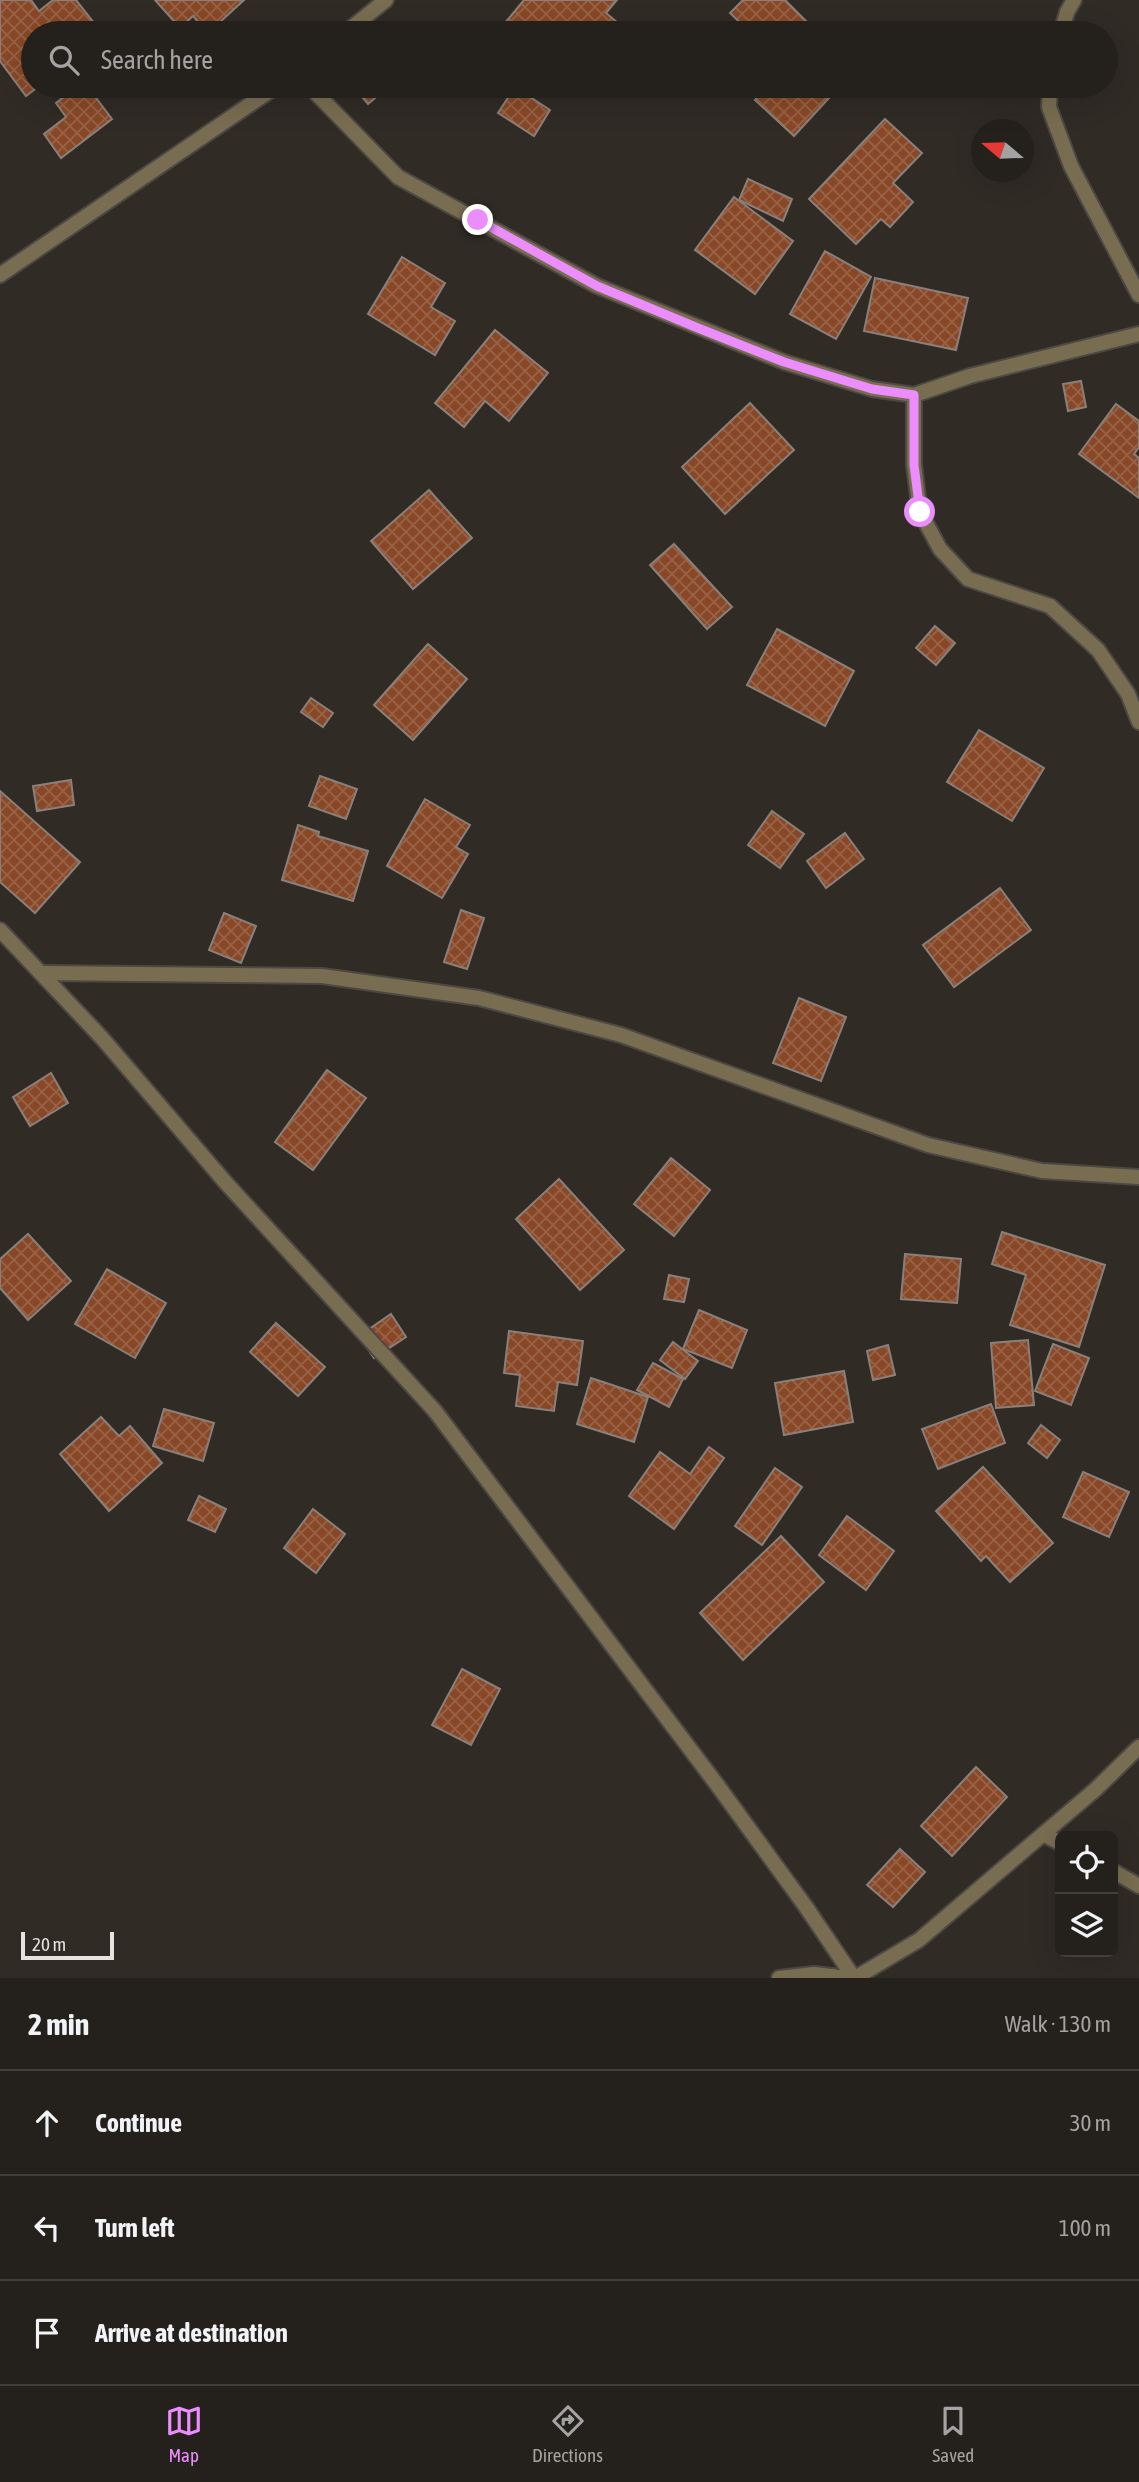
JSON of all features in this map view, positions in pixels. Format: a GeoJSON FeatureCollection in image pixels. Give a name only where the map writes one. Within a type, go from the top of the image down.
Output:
{"type":"FeatureCollection","features":[{"type":"Feature","properties":{"kind":"street"},"geometry":{"type":"LineString","coordinates":[[360,21],[386,0]]}},
{"type":"Feature","properties":{"kind":"street"},"geometry":{"type":"LineString","coordinates":[[1064,21],[1074,0]]}},
{"type":"Feature","properties":{"kind":"street"},"geometry":{"type":"LineString","coordinates":[[0,275],[259,98]]}},
{"type":"Feature","properties":{"kind":"street"},"geometry":{"type":"LineString","coordinates":[[321,98],[398,177],[597,286],[784,362],[872,389],[914,395],[970,376],[1139,334]]}},
{"type":"Feature","properties":{"kind":"street"},"geometry":{"type":"LineString","coordinates":[[1049,98],[1049,107],[1071,166],[1139,295]]}},
{"type":"Feature","properties":{"kind":"street"},"geometry":{"type":"LineString","coordinates":[[914,395],[914,465],[920,512],[940,549],[968,579],[1050,606],[1098,650],[1128,694],[1139,722]]}},
{"type":"Feature","properties":{"kind":"street"},"geometry":{"type":"LineString","coordinates":[[0,930],[102,1038],[226,1183],[435,1411],[718,1786],[806,1907],[852,1978]]}},
{"type":"Feature","properties":{"kind":"street"},"geometry":{"type":"LineString","coordinates":[[43,973],[322,976],[478,998],[621,1035],[928,1145],[1042,1171],[1139,1177]]}},
{"type":"Feature","properties":{"kind":"street"},"geometry":{"type":"LineString","coordinates":[[779,1978],[814,1974],[852,1978],[919,1941],[1139,1747]]}},
{"type":"Feature","properties":{"kind":"street"},"geometry":{"type":"LineString","coordinates":[[1043,1834],[1055,1840]]}},
{"type":"Feature","properties":{"kind":"street"},"geometry":{"type":"LineString","coordinates":[[1118,1874],[1139,1886]]}},
{"type":"Feature","properties":{"kind":"building"},"geometry":{"type":"Polygon","coordinates":[[[0,0],[31,0],[39,11],[53,0],[76,0],[93,21],[21,21],[21,89],[0,61],[0,0]]]}},
{"type":"Feature","properties":{"kind":"building"},"geometry":{"type":"Polygon","coordinates":[[[155,0],[244,0],[221,21],[197,21],[193,16],[188,21],[174,21],[155,0]]]}},
{"type":"Feature","properties":{"kind":"building"},"geometry":{"type":"Polygon","coordinates":[[[524,0],[617,0],[606,13],[616,21],[507,21],[524,0]]]}},
{"type":"Feature","properties":{"kind":"building"},"geometry":{"type":"Polygon","coordinates":[[[743,0],[785,0],[806,21],[738,21],[730,13],[743,0]]]}},
{"type":"Feature","properties":{"kind":"building"},"geometry":{"type":"Polygon","coordinates":[[[62,98],[96,98],[112,119],[61,158],[44,134],[66,117],[56,103],[62,98]]]}},
{"type":"Feature","properties":{"kind":"building"},"geometry":{"type":"Polygon","coordinates":[[[363,98],[375,98],[368,104],[363,98]]]}},
{"type":"Feature","properties":{"kind":"building"},"geometry":{"type":"Polygon","coordinates":[[[508,98],[532,98],[550,110],[534,136],[498,113],[508,98]]]}},
{"type":"Feature","properties":{"kind":"building"},"geometry":{"type":"Polygon","coordinates":[[[757,98],[829,98],[794,136],[755,100],[757,98]]]}},
{"type":"Feature","properties":{"kind":"building"},"geometry":{"type":"Polygon","coordinates":[[[885,119],[922,153],[893,183],[913,202],[890,227],[881,219],[856,244],[809,199],[885,119]]]}},
{"type":"Feature","properties":{"kind":"building"},"geometry":{"type":"Polygon","coordinates":[[[748,179],[792,199],[783,221],[739,200],[748,179]]]}},
{"type":"Feature","properties":{"kind":"building"},"geometry":{"type":"Polygon","coordinates":[[[734,197],[793,241],[755,294],[695,250],[734,197]]]}},
{"type":"Feature","properties":{"kind":"building"},"geometry":{"type":"Polygon","coordinates":[[[825,251],[871,277],[836,339],[790,314],[825,251]]]}},
{"type":"Feature","properties":{"kind":"building"},"geometry":{"type":"Polygon","coordinates":[[[402,257],[445,283],[431,307],[455,321],[435,355],[368,314],[402,257]]]}},
{"type":"Feature","properties":{"kind":"building"},"geometry":{"type":"Polygon","coordinates":[[[875,278],[968,298],[956,350],[864,331],[875,278]]]}},
{"type":"Feature","properties":{"kind":"building"},"geometry":{"type":"Polygon","coordinates":[[[495,330],[548,373],[509,421],[485,401],[464,427],[435,403],[495,330]]]}},
{"type":"Feature","properties":{"kind":"building"},"geometry":{"type":"Polygon","coordinates":[[[1081,381],[1086,407],[1068,411],[1063,384],[1081,381]]]}},
{"type":"Feature","properties":{"kind":"building"},"geometry":{"type":"Polygon","coordinates":[[[750,403],[794,450],[725,514],[682,467],[750,403]]]}},
{"type":"Feature","properties":{"kind":"building"},"geometry":{"type":"Polygon","coordinates":[[[1116,404],[1139,421],[1139,447],[1134,454],[1139,458],[1139,498],[1079,454],[1116,404]]]}},
{"type":"Feature","properties":{"kind":"building"},"geometry":{"type":"Polygon","coordinates":[[[429,490],[472,538],[413,589],[371,541],[429,490]]]}},
{"type":"Feature","properties":{"kind":"building"},"geometry":{"type":"Polygon","coordinates":[[[674,544],[732,607],[707,629],[650,565],[674,544]]]}},
{"type":"Feature","properties":{"kind":"building"},"geometry":{"type":"Polygon","coordinates":[[[935,626],[955,643],[936,665],[916,648],[935,626]]]}},
{"type":"Feature","properties":{"kind":"building"},"geometry":{"type":"Polygon","coordinates":[[[777,629],[854,671],[825,726],[747,685],[777,629]]]}},
{"type":"Feature","properties":{"kind":"building"},"geometry":{"type":"Polygon","coordinates":[[[428,644],[467,679],[413,740],[374,705],[428,644]]]}},
{"type":"Feature","properties":{"kind":"building"},"geometry":{"type":"Polygon","coordinates":[[[311,698],[333,713],[323,727],[301,712],[311,698]]]}},
{"type":"Feature","properties":{"kind":"building"},"geometry":{"type":"Polygon","coordinates":[[[979,730],[1044,768],[1012,821],[947,782],[979,730]]]}},
{"type":"Feature","properties":{"kind":"building"},"geometry":{"type":"Polygon","coordinates":[[[320,776],[357,789],[346,819],[309,806],[320,776]]]}},
{"type":"Feature","properties":{"kind":"building"},"geometry":{"type":"Polygon","coordinates":[[[71,780],[74,805],[37,811],[33,786],[71,780]]]}},
{"type":"Feature","properties":{"kind":"building"},"geometry":{"type":"Polygon","coordinates":[[[0,791],[80,862],[35,913],[0,882],[0,791]]]}},
{"type":"Feature","properties":{"kind":"building"},"geometry":{"type":"Polygon","coordinates":[[[425,799],[470,825],[456,847],[468,854],[442,898],[387,866],[425,799]]]}},
{"type":"Feature","properties":{"kind":"building"},"geometry":{"type":"Polygon","coordinates":[[[772,811],[804,834],[780,868],[748,845],[772,811]]]}},
{"type":"Feature","properties":{"kind":"building"},"geometry":{"type":"Polygon","coordinates":[[[298,825],[319,832],[318,836],[368,851],[353,901],[282,880],[298,825]]]}},
{"type":"Feature","properties":{"kind":"building"},"geometry":{"type":"Polygon","coordinates":[[[845,833],[864,859],[826,888],[807,861],[845,833]]]}},
{"type":"Feature","properties":{"kind":"building"},"geometry":{"type":"Polygon","coordinates":[[[1000,888],[1031,930],[954,987],[923,945],[1000,888]]]}},
{"type":"Feature","properties":{"kind":"building"},"geometry":{"type":"Polygon","coordinates":[[[461,910],[484,918],[467,969],[444,962],[461,910]]]}},
{"type":"Feature","properties":{"kind":"building"},"geometry":{"type":"Polygon","coordinates":[[[224,913],[256,926],[241,963],[209,950],[224,913]]]}},
{"type":"Feature","properties":{"kind":"building"},"geometry":{"type":"Polygon","coordinates":[[[799,998],[846,1017],[821,1081],[773,1063],[799,998]]]}},
{"type":"Feature","properties":{"kind":"building"},"geometry":{"type":"Polygon","coordinates":[[[327,1070],[366,1098],[313,1170],[275,1142],[327,1070]]]}},
{"type":"Feature","properties":{"kind":"building"},"geometry":{"type":"Polygon","coordinates":[[[51,1073],[68,1103],[30,1126],[13,1097],[51,1073]]]}},
{"type":"Feature","properties":{"kind":"building"},"geometry":{"type":"Polygon","coordinates":[[[671,1158],[710,1190],[674,1236],[634,1204],[671,1158]]]}},
{"type":"Feature","properties":{"kind":"building"},"geometry":{"type":"Polygon","coordinates":[[[559,1179],[624,1250],[580,1290],[516,1219],[559,1179]]]}},
{"type":"Feature","properties":{"kind":"building"},"geometry":{"type":"Polygon","coordinates":[[[1002,1232],[1105,1265],[1079,1347],[1010,1325],[1026,1275],[992,1264],[1002,1232]]]}},
{"type":"Feature","properties":{"kind":"building"},"geometry":{"type":"Polygon","coordinates":[[[28,1234],[71,1281],[28,1320],[0,1288],[0,1259],[28,1234]]]}},
{"type":"Feature","properties":{"kind":"building"},"geometry":{"type":"Polygon","coordinates":[[[905,1254],[961,1259],[957,1303],[901,1299],[905,1254]]]}},
{"type":"Feature","properties":{"kind":"building"},"geometry":{"type":"Polygon","coordinates":[[[107,1269],[166,1303],[135,1358],[75,1324],[107,1269]]]}},
{"type":"Feature","properties":{"kind":"building"},"geometry":{"type":"Polygon","coordinates":[[[669,1275],[689,1279],[684,1302],[664,1299],[669,1275]]]}},
{"type":"Feature","properties":{"kind":"building"},"geometry":{"type":"Polygon","coordinates":[[[699,1310],[747,1330],[732,1368],[683,1349],[699,1310]]]}},
{"type":"Feature","properties":{"kind":"building"},"geometry":{"type":"Polygon","coordinates":[[[391,1314],[406,1337],[374,1358],[359,1336],[391,1314]]]}},
{"type":"Feature","properties":{"kind":"building"},"geometry":{"type":"Polygon","coordinates":[[[276,1323],[325,1367],[298,1396],[250,1352],[276,1323]]]}},
{"type":"Feature","properties":{"kind":"building"},"geometry":{"type":"Polygon","coordinates":[[[509,1331],[583,1341],[577,1385],[558,1382],[554,1411],[516,1406],[520,1375],[504,1373],[509,1331]]]}},
{"type":"Feature","properties":{"kind":"building"},"geometry":{"type":"Polygon","coordinates":[[[1028,1340],[1034,1405],[996,1408],[991,1343],[1028,1340]]]}},
{"type":"Feature","properties":{"kind":"building"},"geometry":{"type":"Polygon","coordinates":[[[673,1342],[698,1361],[685,1379],[660,1360],[673,1342]]]}},
{"type":"Feature","properties":{"kind":"building"},"geometry":{"type":"Polygon","coordinates":[[[1053,1344],[1089,1358],[1071,1405],[1035,1391],[1053,1344]]]}},
{"type":"Feature","properties":{"kind":"building"},"geometry":{"type":"Polygon","coordinates":[[[888,1345],[895,1375],[873,1380],[867,1351],[888,1345]]]}},
{"type":"Feature","properties":{"kind":"building"},"geometry":{"type":"Polygon","coordinates":[[[653,1363],[683,1379],[669,1407],[637,1390],[653,1363]]]}},
{"type":"Feature","properties":{"kind":"building"},"geometry":{"type":"Polygon","coordinates":[[[844,1371],[853,1422],[784,1435],[775,1383],[844,1371]]]}},
{"type":"Feature","properties":{"kind":"building"},"geometry":{"type":"Polygon","coordinates":[[[591,1378],[648,1397],[634,1442],[577,1424],[591,1378]]]}},
{"type":"Feature","properties":{"kind":"building"},"geometry":{"type":"Polygon","coordinates":[[[991,1404],[1005,1443],[938,1469],[922,1429],[991,1404]]]}},
{"type":"Feature","properties":{"kind":"building"},"geometry":{"type":"Polygon","coordinates":[[[164,1409],[214,1423],[203,1461],[153,1446],[164,1409]]]}},
{"type":"Feature","properties":{"kind":"building"},"geometry":{"type":"Polygon","coordinates":[[[101,1417],[119,1436],[130,1426],[162,1463],[109,1511],[60,1454],[101,1417]]]}},
{"type":"Feature","properties":{"kind":"building"},"geometry":{"type":"Polygon","coordinates":[[[1041,1425],[1060,1440],[1047,1458],[1028,1443],[1041,1425]]]}},
{"type":"Feature","properties":{"kind":"building"},"geometry":{"type":"Polygon","coordinates":[[[709,1447],[724,1458],[674,1529],[629,1496],[660,1452],[690,1474],[709,1447]]]}},
{"type":"Feature","properties":{"kind":"building"},"geometry":{"type":"Polygon","coordinates":[[[983,1467],[1053,1543],[1010,1582],[986,1556],[981,1561],[936,1511],[983,1467]]]}},
{"type":"Feature","properties":{"kind":"building"},"geometry":{"type":"Polygon","coordinates":[[[775,1468],[802,1487],[762,1545],[735,1526],[775,1468]]]}},
{"type":"Feature","properties":{"kind":"building"},"geometry":{"type":"Polygon","coordinates":[[[1083,1472],[1129,1492],[1109,1537],[1063,1517],[1083,1472]]]}},
{"type":"Feature","properties":{"kind":"building"},"geometry":{"type":"Polygon","coordinates":[[[199,1496],[226,1509],[215,1532],[188,1520],[199,1496]]]}},
{"type":"Feature","properties":{"kind":"building"},"geometry":{"type":"Polygon","coordinates":[[[313,1509],[345,1534],[316,1573],[284,1548],[313,1509]]]}},
{"type":"Feature","properties":{"kind":"building"},"geometry":{"type":"Polygon","coordinates":[[[847,1516],[894,1551],[866,1590],[819,1555],[847,1516]]]}},
{"type":"Feature","properties":{"kind":"building"},"geometry":{"type":"Polygon","coordinates":[[[781,1536],[824,1582],[743,1660],[700,1613],[781,1536]]]}},
{"type":"Feature","properties":{"kind":"building"},"geometry":{"type":"Polygon","coordinates":[[[462,1669],[500,1689],[471,1745],[432,1725],[462,1669]]]}},
{"type":"Feature","properties":{"kind":"building"},"geometry":{"type":"Polygon","coordinates":[[[976,1767],[1007,1797],[952,1856],[921,1826],[976,1767]]]}},
{"type":"Feature","properties":{"kind":"building"},"geometry":{"type":"Polygon","coordinates":[[[900,1849],[925,1872],[893,1907],[867,1885],[900,1849]]]}},
{"type":"Feature","properties":{"kind":"route"},"geometry":{"type":"LineString","coordinates":[[478,220],[597,286],[698,328],[784,362],[872,389],[914,395],[914,465],[920,512]]}}]}
